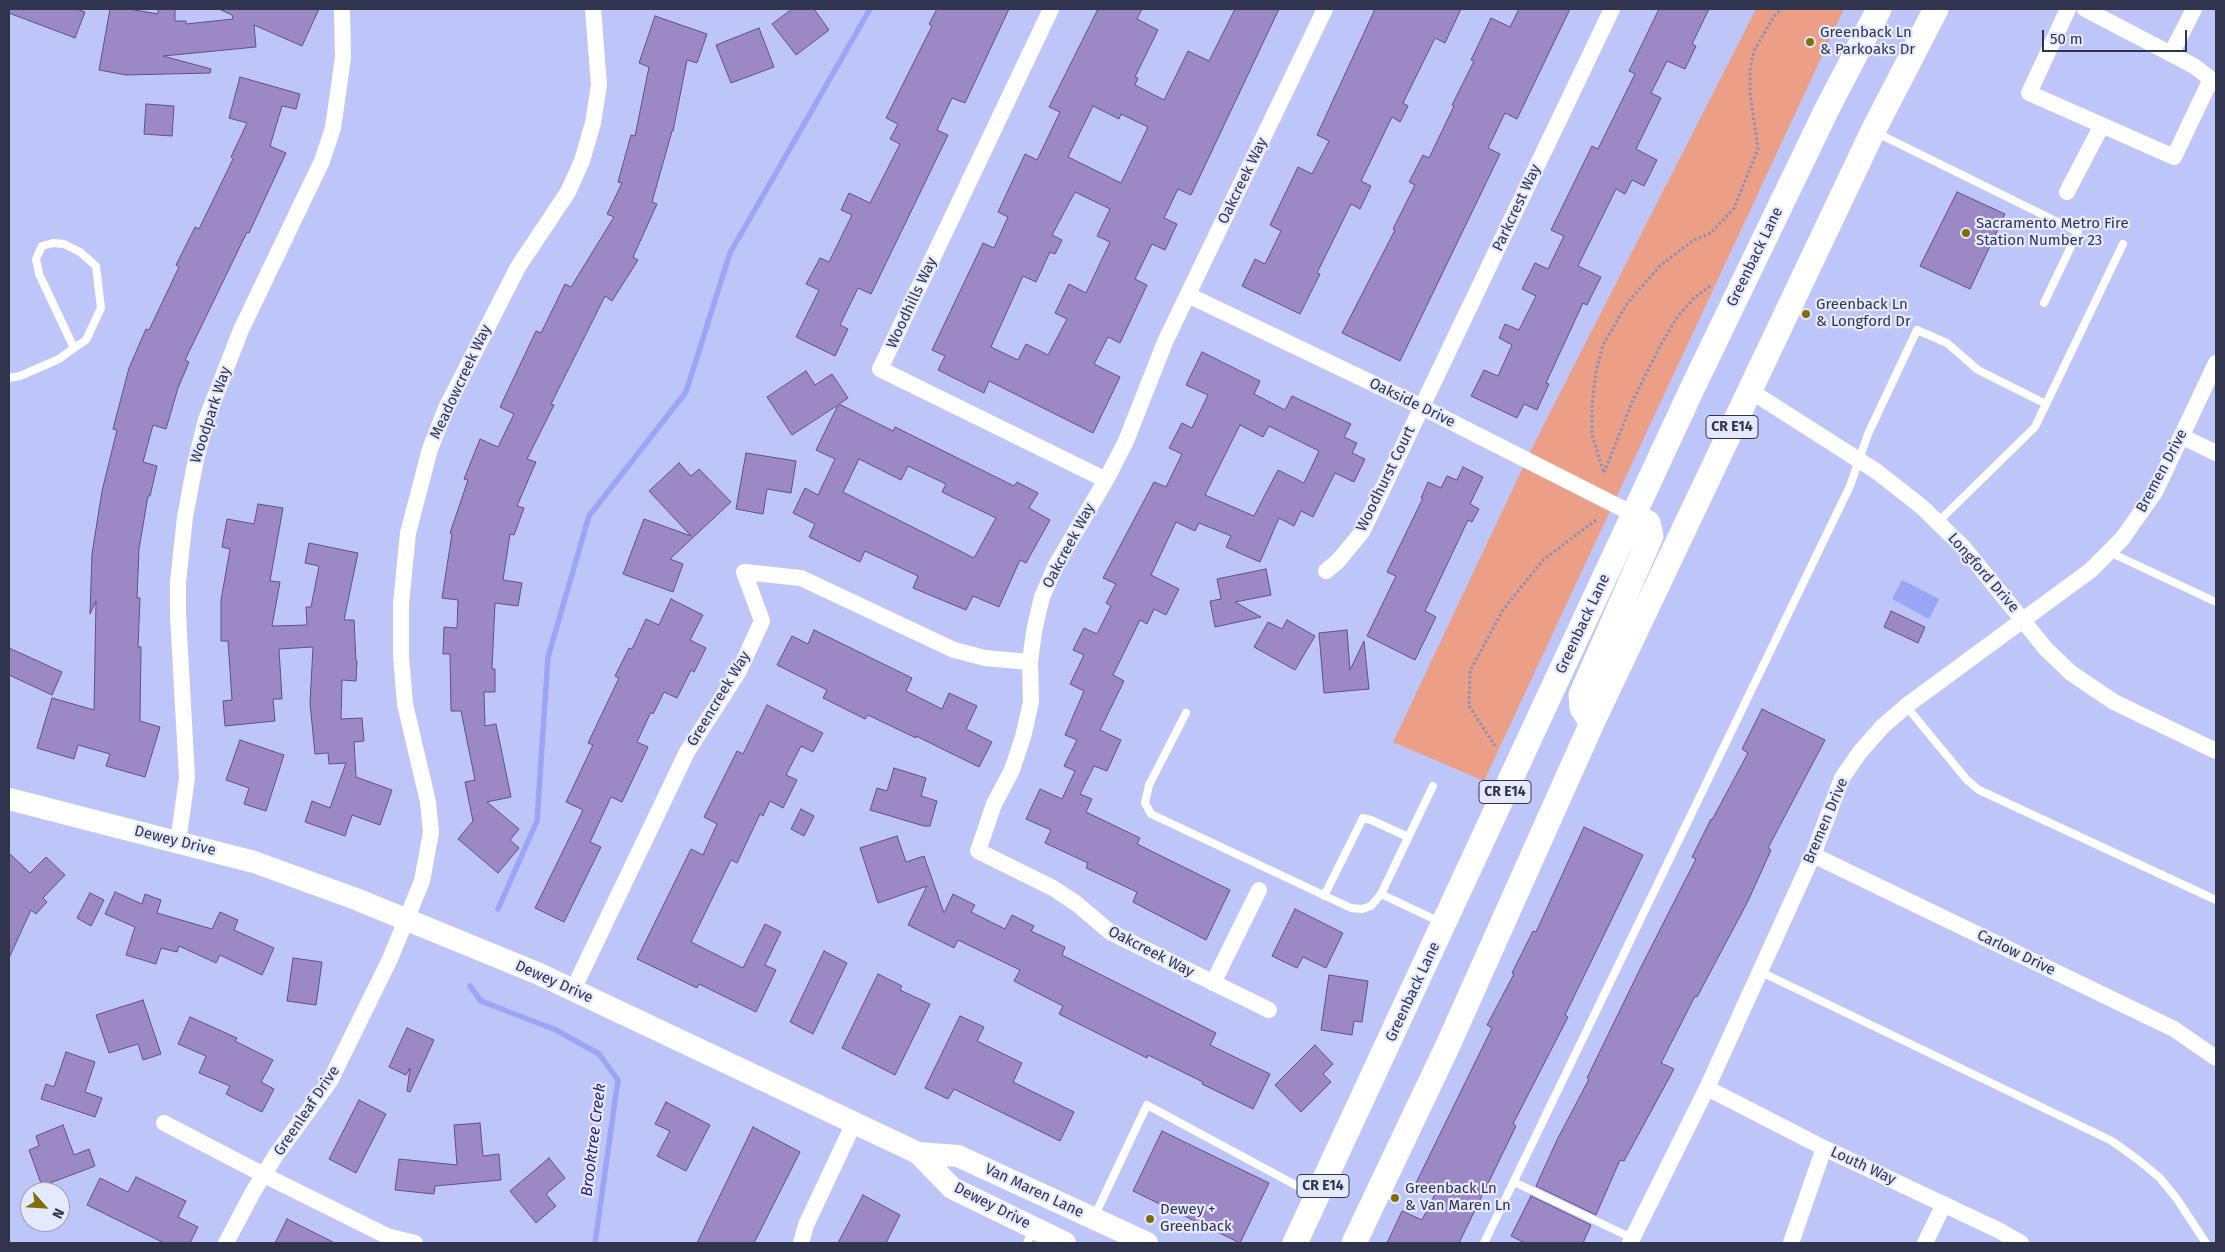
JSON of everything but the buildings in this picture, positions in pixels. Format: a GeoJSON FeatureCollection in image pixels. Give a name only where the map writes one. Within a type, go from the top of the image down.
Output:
{"type":"FeatureCollection","features":[{"type":"Feature","properties":{"kind":"main road","name":"Greenback Lane"},"geometry":{"type":"LineString","coordinates":[[1295,1243],[1318,1197],[1633,514],[1827,109],[1879,9]]}},
{"type":"Feature","properties":{"kind":"main road","name":"CR E14"},"geometry":{"type":"LineString","coordinates":[[1354,1243],[1449,1044],[1592,723],[1749,390],[1873,131],[1936,9]]}},
{"type":"Feature","properties":{"kind":"main road"},"geometry":{"type":"LineString","coordinates":[[1592,723],[1582,708],[1581,695],[1651,536],[1648,523],[1633,514]]}},
{"type":"Feature","properties":{"kind":"main road","name":"Dewey Drive"},"geometry":{"type":"LineString","coordinates":[[9,799],[254,862],[356,899],[573,990],[918,1153],[952,1188],[1030,1235],[1065,1243]]}},
{"type":"Feature","properties":{"kind":"main road","name":"Van Maren Lane"},"geometry":{"type":"LineString","coordinates":[[918,1153],[958,1156],[1146,1243]]}},
{"type":"Feature","properties":{"kind":"street","name":"Woodpark Way"},"geometry":{"type":"LineString","coordinates":[[178,842],[187,778],[178,582],[185,517],[195,464],[206,420],[241,330],[322,161],[333,128],[343,58],[342,9]]}},
{"type":"Feature","properties":{"kind":"street","name":"Meadowcreek Way"},"geometry":{"type":"LineString","coordinates":[[406,921],[422,881],[431,832],[423,772],[405,704],[401,656],[400,604],[408,533],[430,448],[446,408],[518,267],[568,192],[582,161],[593,123],[599,85],[594,9]]}},
{"type":"Feature","properties":{"kind":"street","name":"Woodhills Way"},"geometry":{"type":"LineString","coordinates":[[1050,9],[880,369],[1106,480]]}},
{"type":"Feature","properties":{"kind":"street","name":"Oakcreek Way"},"geometry":{"type":"LineString","coordinates":[[1269,1010],[1110,932],[1077,904],[1053,888],[978,851],[994,804],[1012,770],[1023,737],[1031,702],[1030,662],[1034,631],[1042,597],[1056,565],[1106,480],[1126,441],[1165,342],[1326,9]]}},
{"type":"Feature","properties":{"kind":"street","name":"Parkcrest Way"},"geometry":{"type":"LineString","coordinates":[[1422,407],[1612,9]]}},
{"type":"Feature","properties":{"kind":"street"},"geometry":{"type":"LineString","coordinates":[[2068,9],[2029,93],[2174,157],[2213,81],[2194,66],[2085,9]]}},
{"type":"Feature","properties":{"kind":"street"},"geometry":{"type":"LineString","coordinates":[[2171,54],[2194,9]]}},
{"type":"Feature","properties":{"kind":"street"},"geometry":{"type":"LineString","coordinates":[[2067,192],[2102,125]]}},
{"type":"Feature","properties":{"kind":"street","name":"Oakside Drive"},"geometry":{"type":"LineString","coordinates":[[1188,295],[1422,407],[1633,514]]}},
{"type":"Feature","properties":{"kind":"street","name":"Bremen Drive"},"geometry":{"type":"LineString","coordinates":[[1631,1241],[1707,1088],[1813,855],[1842,778],[1860,752],[1882,727],[1906,706],[2091,570],[2109,552],[2140,516],[2155,492],[2216,363]]}},
{"type":"Feature","properties":{"kind":"street","name":"Longford Drive"},"geometry":{"type":"LineString","coordinates":[[1749,390],[1876,471],[1938,522],[1964,548],[2046,650],[2071,673],[2099,693],[2216,750]]}},
{"type":"Feature","properties":{"kind":"street","name":"Woodhurst Court"},"geometry":{"type":"LineString","coordinates":[[1326,571],[1338,561],[1362,532],[1422,407]]}},
{"type":"Feature","properties":{"kind":"street"},"geometry":{"type":"LineString","coordinates":[[2181,436],[2216,453]]}},
{"type":"Feature","properties":{"kind":"street","name":"Greencreek Way"},"geometry":{"type":"LineString","coordinates":[[573,990],[687,752],[739,671],[762,622],[744,572],[801,578],[954,650],[985,658],[1030,662]]}},
{"type":"Feature","properties":{"kind":"street","name":"Carlow Drive"},"geometry":{"type":"LineString","coordinates":[[1813,855],[2174,1029],[2216,1058]]}},
{"type":"Feature","properties":{"kind":"street"},"geometry":{"type":"LineString","coordinates":[[1213,983],[1259,890]]}},
{"type":"Feature","properties":{"kind":"street","name":"Greenleaf Drive"},"geometry":{"type":"LineString","coordinates":[[226,1243],[264,1175],[330,1081],[390,959],[406,921]]}},
{"type":"Feature","properties":{"kind":"street","name":"Louth Way"},"geometry":{"type":"LineString","coordinates":[[1707,1088],[1824,1148],[1998,1230],[2021,1243]]}},
{"type":"Feature","properties":{"kind":"street"},"geometry":{"type":"LineString","coordinates":[[164,1123],[387,1236],[415,1243]]}},
{"type":"Feature","properties":{"kind":"street"},"geometry":{"type":"LineString","coordinates":[[801,1243],[806,1225],[854,1123]]}},
{"type":"Feature","properties":{"kind":"street"},"geometry":{"type":"LineString","coordinates":[[1791,1243],[1824,1148]]}},
{"type":"Feature","properties":{"kind":"street"},"geometry":{"type":"LineString","coordinates":[[1925,1243],[1944,1204]]}},
{"type":"Feature","properties":{"kind":"lane"},"geometry":{"type":"LineString","coordinates":[[1873,131],[2078,232],[2044,303]]}},
{"type":"Feature","properties":{"kind":"lane"},"geometry":{"type":"LineString","coordinates":[[9,378],[20,376],[59,359],[86,340],[101,308],[96,266],[80,252],[64,244],[54,243],[42,246],[36,260],[39,274],[74,348]]}},
{"type":"Feature","properties":{"kind":"lane"},"geometry":{"type":"LineString","coordinates":[[1938,522],[2035,427],[2123,244]]}},
{"type":"Feature","properties":{"kind":"lane"},"geometry":{"type":"LineString","coordinates":[[1484,1243],[1850,486],[1868,434],[1917,330],[1947,343],[1978,370],[2046,404]]}},
{"type":"Feature","properties":{"kind":"lane"},"geometry":{"type":"LineString","coordinates":[[2109,552],[2216,602]]}},
{"type":"Feature","properties":{"kind":"lane"},"geometry":{"type":"LineString","coordinates":[[1906,706],[1967,780],[1980,790],[2216,900]]}},
{"type":"Feature","properties":{"kind":"lane"},"geometry":{"type":"LineString","coordinates":[[1186,713],[1150,785],[1144,803],[1151,814],[1351,908],[1362,909],[1371,906],[1381,894],[1433,786]]}},
{"type":"Feature","properties":{"kind":"lane"},"geometry":{"type":"LineString","coordinates":[[1324,896],[1362,818],[1372,820],[1408,837]]}},
{"type":"Feature","properties":{"kind":"lane"},"geometry":{"type":"LineString","coordinates":[[1381,894],[1444,924]]}},
{"type":"Feature","properties":{"kind":"lane"},"geometry":{"type":"LineString","coordinates":[[1759,972],[2112,1141],[2137,1158],[2160,1178],[2177,1199],[2206,1243]]}},
{"type":"Feature","properties":{"kind":"lane"},"geometry":{"type":"LineString","coordinates":[[1093,1219],[1147,1105],[1318,1197]]}},
{"type":"Feature","properties":{"kind":"lane"},"geometry":{"type":"LineString","coordinates":[[1514,1182],[1631,1241]]}},
{"type":"Feature","properties":{"kind":"path"},"geometry":{"type":"LineString","coordinates":[[1710,286],[1694,298],[1678,316],[1660,346],[1632,402],[1604,473],[1592,435],[1596,372],[1603,345],[1628,302],[1661,265],[1694,240],[1711,233],[1734,208],[1758,149],[1750,93],[1750,70],[1754,51],[1774,16],[1782,9]]}},
{"type":"Feature","properties":{"kind":"path"},"geometry":{"type":"LineString","coordinates":[[1495,746],[1469,706],[1470,671],[1503,610],[1543,560],[1596,520]]}},
{"type":"Feature","properties":{"kind":"shaded area"},"geometry":{"type":"Polygon","coordinates":[[[1756,9],[1844,9],[1484,781],[1393,742],[1535,442],[1756,9]]]}},
{"type":"Feature","properties":{"kind":"water"},"geometry":{"type":"Polygon","coordinates":[[[1902,580],[1939,599],[1929,619],[1892,599],[1902,580]]]}},
{"type":"Feature","properties":{"kind":"waterway"},"geometry":{"type":"LineString","coordinates":[[498,909],[537,821],[548,657],[589,516],[686,392],[730,253],[870,9]]}},
{"type":"Feature","properties":{"kind":"waterway","name":"Brooktree Creek"},"geometry":{"type":"LineString","coordinates":[[470,986],[481,1001],[556,1030],[599,1054],[618,1080],[595,1243]]}},
{"type":"Feature","properties":{"kind":"place","name":"Greenback Ln & Parkoaks Dr"},"geometry":{"type":"Point","coordinates":[1810,42]}},
{"type":"Feature","properties":{"kind":"place","name":"Sacramento Metro Fire Station Number 23"},"geometry":{"type":"Point","coordinates":[1966,233]}},
{"type":"Feature","properties":{"kind":"place","name":"Greenback Ln & Longford Dr"},"geometry":{"type":"Point","coordinates":[1806,314]}},
{"type":"Feature","properties":{"kind":"place","name":"Greenback Ln & Van Maren Ln"},"geometry":{"type":"Point","coordinates":[1395,1198]}},
{"type":"Feature","properties":{"kind":"place","name":"Dewey + Greenback"},"geometry":{"type":"Point","coordinates":[1150,1219]}}]}
